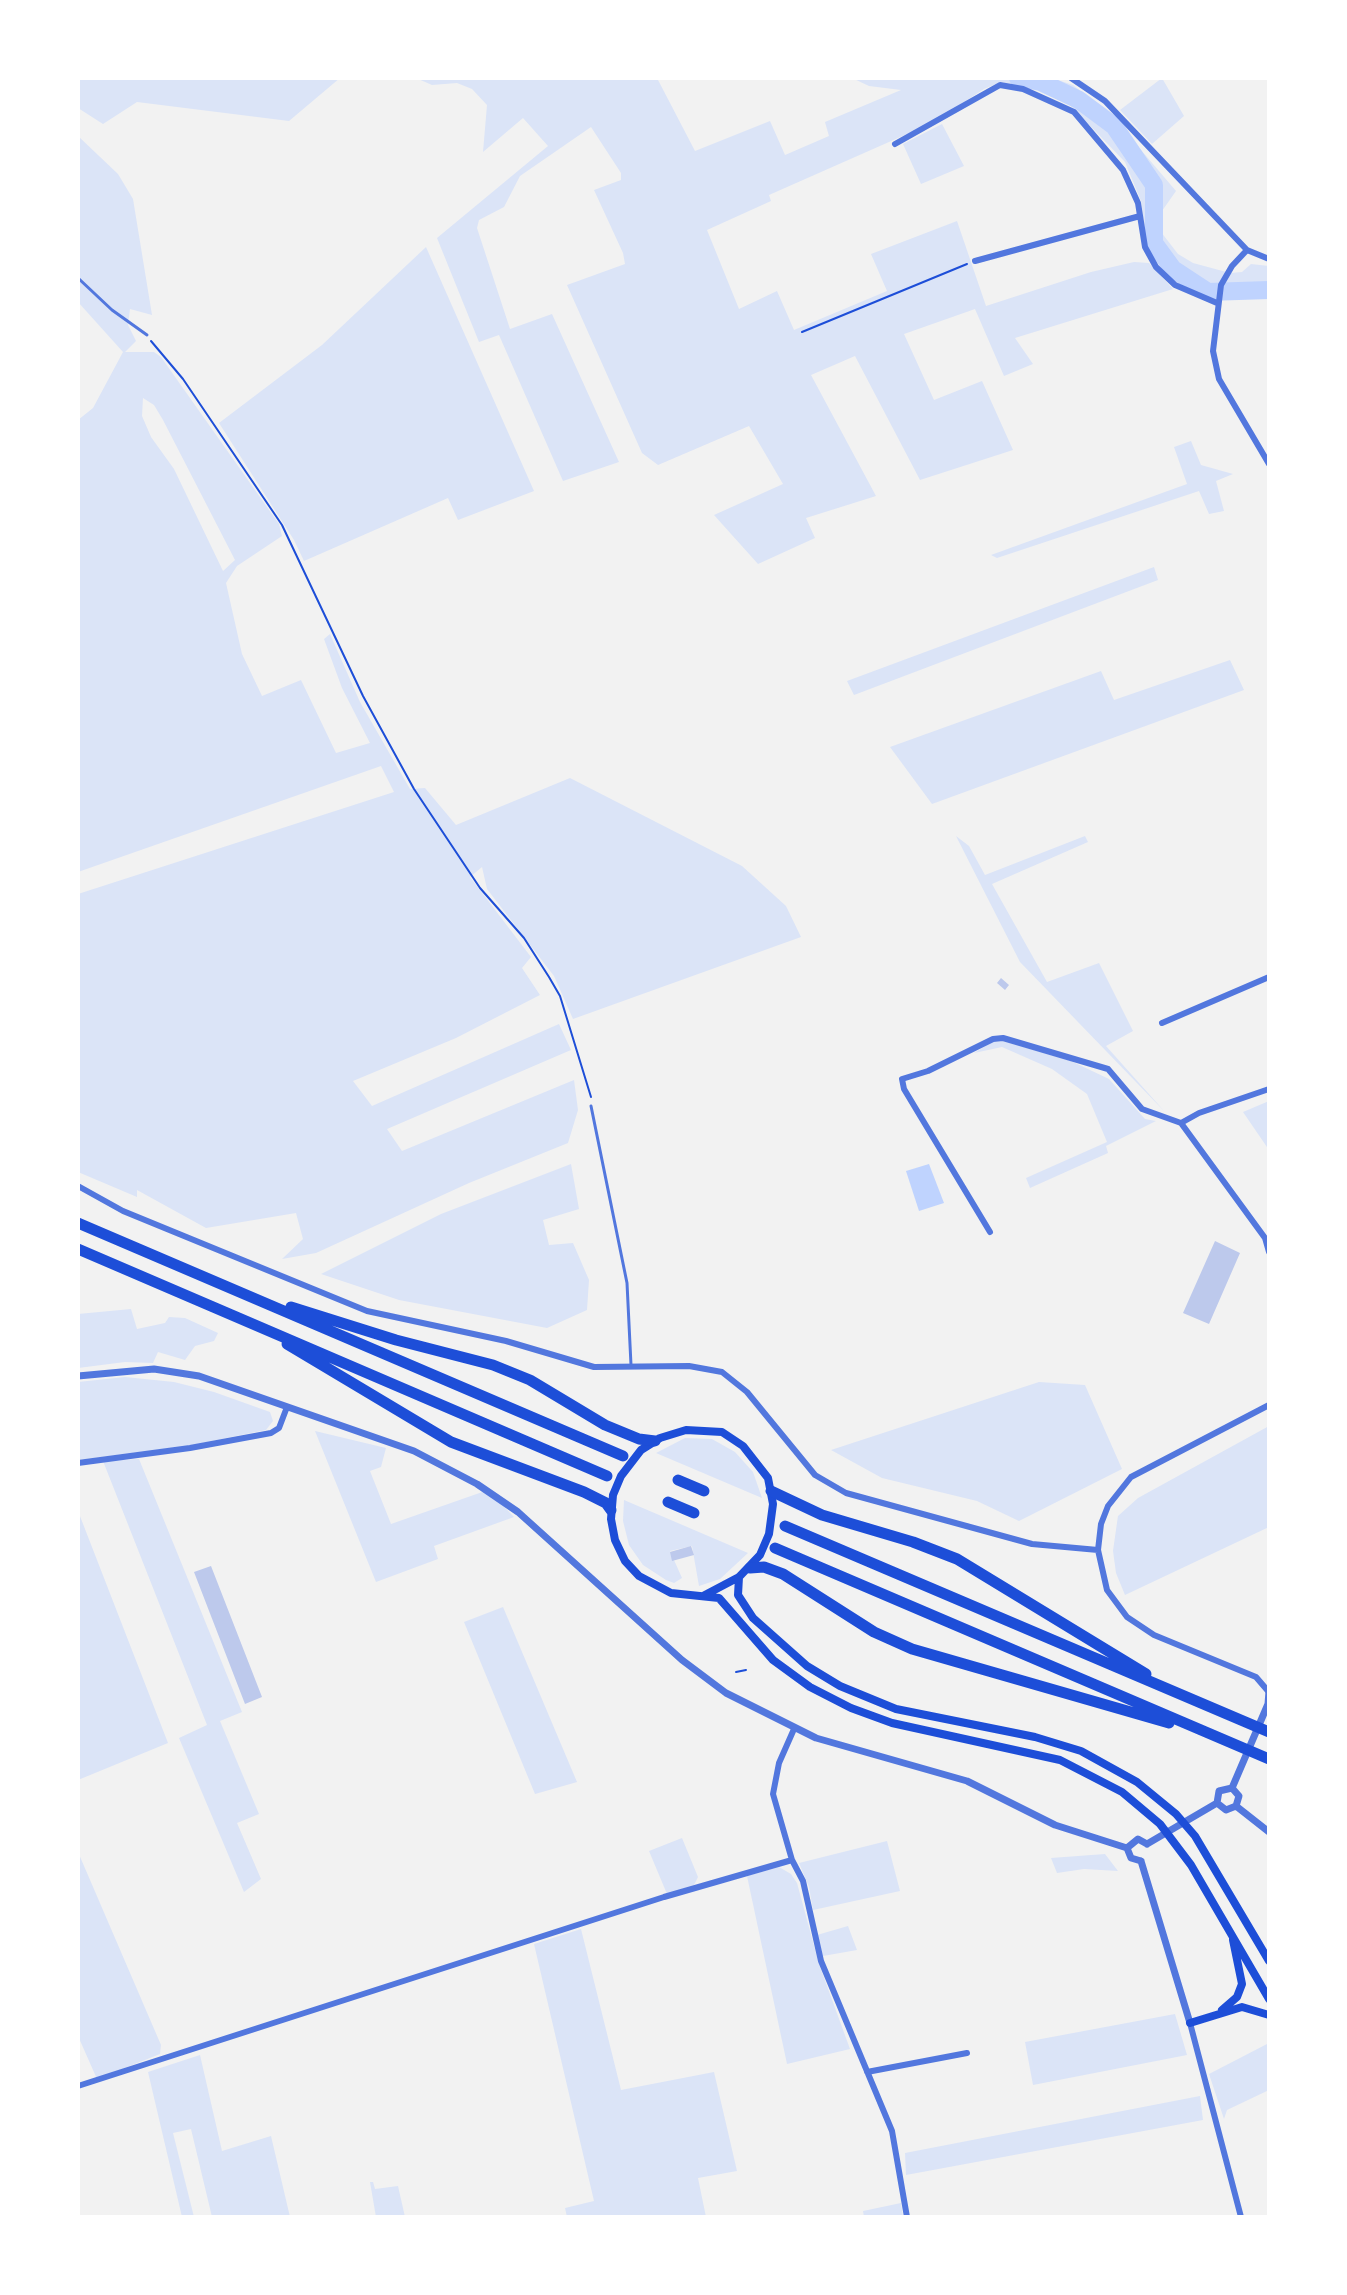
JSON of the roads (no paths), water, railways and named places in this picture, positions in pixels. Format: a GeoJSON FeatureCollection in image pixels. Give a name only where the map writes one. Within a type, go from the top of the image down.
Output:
{"type":"FeatureCollection","features":[{"type":"Feature","properties":{"kind":"highway"},"geometry":{"type":"LineString","coordinates":[[78,1223],[623,1456]]}},
{"type":"Feature","properties":{"kind":"highway"},"geometry":{"type":"LineString","coordinates":[[78,1249],[607,1476]]}},
{"type":"Feature","properties":{"kind":"highway"},"geometry":{"type":"LineString","coordinates":[[250,1297],[493,1365],[530,1380],[605,1425],[639,1439],[655,1441]]}},
{"type":"Feature","properties":{"kind":"highway"},"geometry":{"type":"LineString","coordinates":[[268,1331],[306,1358],[356,1384],[441,1437],[469,1451],[584,1492],[606,1503],[611,1510]]}},
{"type":"Feature","properties":{"kind":"highway"},"geometry":{"type":"LineString","coordinates":[[678,1480],[704,1491]]}},
{"type":"Feature","properties":{"kind":"highway"},"geometry":{"type":"LineString","coordinates":[[771,1491],[822,1515],[913,1542],[957,1559],[1174,1692]]}},
{"type":"Feature","properties":{"kind":"highway"},"geometry":{"type":"LineString","coordinates":[[668,1502],[694,1513]]}},
{"type":"Feature","properties":{"kind":"highway"},"geometry":{"type":"LineString","coordinates":[[785,1526],[1269,1732]]}},
{"type":"Feature","properties":{"kind":"highway"},"geometry":{"type":"LineString","coordinates":[[775,1548],[1269,1759]]}},
{"type":"Feature","properties":{"kind":"highway"},"geometry":{"type":"LineString","coordinates":[[750,1568],[764,1567],[783,1574],[874,1632],[912,1649],[1222,1739]]}},
{"type":"Feature","properties":{"kind":"main road"},"geometry":{"type":"LineString","coordinates":[[703,1596],[750,1568],[769,1534],[771,1491],[751,1453],[722,1432],[686,1430],[655,1441],[626,1467],[613,1495],[612,1527],[620,1551],[639,1576],[660,1590],[703,1596],[719,1598],[773,1660],[830,1699],[892,1723],[1075,1765],[1122,1792],[1160,1824],[1178,1846],[1269,1999]]}},
{"type":"Feature","properties":{"kind":"main road"},"geometry":{"type":"LineString","coordinates":[[739,1577],[738,1595],[753,1618],[807,1666],[840,1686],[896,1709],[1035,1737],[1081,1751],[1137,1782],[1176,1814],[1195,1836],[1269,1961]]}},
{"type":"Feature","properties":{"kind":"main road"},"geometry":{"type":"LineString","coordinates":[[1222,2010],[1237,1997],[1242,1984],[1230,1930]]}},
{"type":"Feature","properties":{"kind":"main road"},"geometry":{"type":"LineString","coordinates":[[1257,1939],[1269,1951]]}},
{"type":"Feature","properties":{"kind":"main road"},"geometry":{"type":"LineString","coordinates":[[1190,2023],[1222,2010],[1242,2007],[1269,2015]]}},
{"type":"Feature","properties":{"kind":"street"},"geometry":{"type":"LineString","coordinates":[[1071,78],[1105,101],[1247,250],[1269,259]]}},
{"type":"Feature","properties":{"kind":"street"},"geometry":{"type":"LineString","coordinates":[[895,144],[1000,85],[1023,89],[1074,112],[1123,170],[1140,216],[1145,247],[1156,267],[1175,285],[1218,301]]}},
{"type":"Feature","properties":{"kind":"street"},"geometry":{"type":"LineString","coordinates":[[975,261],[1140,216]]}},
{"type":"Feature","properties":{"kind":"street"},"geometry":{"type":"LineString","coordinates":[[1247,250],[1232,266],[1221,285],[1213,351],[1219,379],[1269,464]]}},
{"type":"Feature","properties":{"kind":"street"},"geometry":{"type":"LineString","coordinates":[[1162,1023],[1269,977]]}},
{"type":"Feature","properties":{"kind":"street"},"geometry":{"type":"LineString","coordinates":[[990,1232],[904,1089],[902,1079],[928,1071],[993,1039],[1003,1038],[1108,1069],[1142,1109],[1181,1123],[1265,1238],[1269,1252]]}},
{"type":"Feature","properties":{"kind":"street"},"geometry":{"type":"LineString","coordinates":[[1181,1123],[1199,1113],[1269,1089]]}},
{"type":"Feature","properties":{"kind":"street"},"geometry":{"type":"LineString","coordinates":[[78,1186],[123,1211],[367,1311],[506,1341],[594,1367],[689,1366],[722,1372],[747,1392],[815,1475],[846,1493],[1032,1544],[1098,1550]]}},
{"type":"Feature","properties":{"kind":"street"},"geometry":{"type":"LineString","coordinates":[[78,1376],[154,1369],[175,1371],[381,1438],[439,1462],[492,1493],[551,1540],[682,1660],[726,1693],[794,1729],[855,1751],[957,1777],[1055,1825],[1127,1848]]}},
{"type":"Feature","properties":{"kind":"street"},"geometry":{"type":"LineString","coordinates":[[1232,1788],[1264,1712],[1268,1691],[1256,1677],[1154,1635],[1127,1617],[1107,1590],[1098,1550],[1101,1524],[1108,1506],[1131,1477],[1269,1405]]}},
{"type":"Feature","properties":{"kind":"street"},"geometry":{"type":"LineString","coordinates":[[78,1463],[271,1433],[279,1428],[287,1407]]}},
{"type":"Feature","properties":{"kind":"street"},"geometry":{"type":"LineString","coordinates":[[794,1729],[779,1763],[773,1794],[792,1860],[803,1881],[821,1961],[892,2131],[907,2217]]}},
{"type":"Feature","properties":{"kind":"street"},"geometry":{"type":"LineString","coordinates":[[1217,1803],[1219,1791],[1232,1788]]}},
{"type":"Feature","properties":{"kind":"street"},"geometry":{"type":"LineString","coordinates":[[1232,1788],[1239,1796],[1236,1806]]}},
{"type":"Feature","properties":{"kind":"street"},"geometry":{"type":"LineString","coordinates":[[1147,1844],[1217,1803]]}},
{"type":"Feature","properties":{"kind":"street"},"geometry":{"type":"LineString","coordinates":[[1217,1803],[1226,1810],[1236,1806]]}},
{"type":"Feature","properties":{"kind":"street"},"geometry":{"type":"LineString","coordinates":[[1236,1806],[1269,1832]]}},
{"type":"Feature","properties":{"kind":"street"},"geometry":{"type":"LineString","coordinates":[[1127,1848],[1138,1839],[1147,1844]]}},
{"type":"Feature","properties":{"kind":"street"},"geometry":{"type":"LineString","coordinates":[[1141,1861],[1148,1854],[1147,1844]]}},
{"type":"Feature","properties":{"kind":"street"},"geometry":{"type":"LineString","coordinates":[[1127,1848],[1131,1858],[1141,1861]]}},
{"type":"Feature","properties":{"kind":"street"},"geometry":{"type":"LineString","coordinates":[[78,2086],[664,1897],[792,1860]]}},
{"type":"Feature","properties":{"kind":"street"},"geometry":{"type":"LineString","coordinates":[[1141,1861],[1190,2023],[1241,2217]]}},
{"type":"Feature","properties":{"kind":"street"},"geometry":{"type":"LineString","coordinates":[[867,2072],[967,2053]]}},
{"type":"Feature","properties":{"kind":"lane"},"geometry":{"type":"LineString","coordinates":[[78,278],[112,310],[147,335]]}},
{"type":"Feature","properties":{"kind":"lane"},"geometry":{"type":"LineString","coordinates":[[591,1106],[627,1283],[632,1369]]}},
{"type":"Feature","properties":{"kind":"water"},"geometry":{"type":"Polygon","coordinates":[[[929,1164],[944,1203],[919,1211],[906,1171],[929,1164]]]}},
{"type":"Feature","properties":{"kind":"waterway"},"geometry":{"type":"LineString","coordinates":[[1018,78],[1041,82],[1079,100],[1114,126],[1154,185],[1154,243],[1173,269],[1208,292],[1269,290]]}}]}
